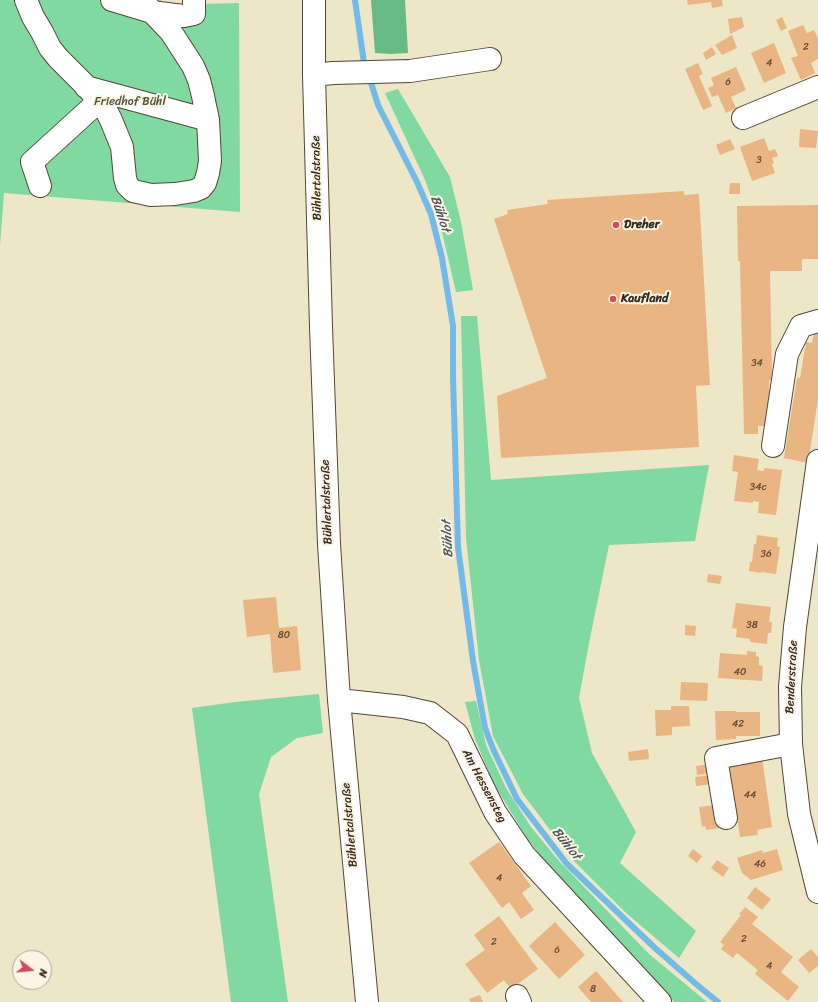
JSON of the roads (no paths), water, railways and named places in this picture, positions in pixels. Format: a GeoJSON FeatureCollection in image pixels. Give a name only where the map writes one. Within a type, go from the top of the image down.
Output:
{"type":"FeatureCollection","features":[{"type":"Feature","properties":{"kind":"street"},"geometry":{"type":"LineString","coordinates":[[26,0],[33,17],[50,48],[93,94],[111,120],[122,147],[127,185],[133,191],[151,195],[175,194],[194,191],[201,188],[205,183],[210,161],[208,120],[203,96],[199,80],[193,66],[164,24],[148,6]]}},
{"type":"Feature","properties":{"kind":"street"},"geometry":{"type":"LineString","coordinates":[[112,0],[148,6],[167,14],[184,16],[194,14],[194,0]]}},
{"type":"Feature","properties":{"kind":"street","name":"Bühlertalstraße"},"geometry":{"type":"LineString","coordinates":[[314,0],[323,74],[324,409],[329,544],[338,700],[367,1002]]}},
{"type":"Feature","properties":{"kind":"street"},"geometry":{"type":"LineString","coordinates":[[323,74],[416,71],[490,59]]}},
{"type":"Feature","properties":{"kind":"street"},"geometry":{"type":"LineString","coordinates":[[744,118],[818,87]]}},
{"type":"Feature","properties":{"kind":"street"},"geometry":{"type":"LineString","coordinates":[[93,94],[208,120]]}},
{"type":"Feature","properties":{"kind":"street"},"geometry":{"type":"LineString","coordinates":[[40,186],[32,162],[93,94]]}},
{"type":"Feature","properties":{"kind":"street"},"geometry":{"type":"LineString","coordinates":[[773,446],[787,354],[801,326],[818,321]]}},
{"type":"Feature","properties":{"kind":"street","name":"Benderstraße"},"geometry":{"type":"LineString","coordinates":[[818,461],[795,627],[790,687],[791,744],[799,814],[818,892]]}},
{"type":"Feature","properties":{"kind":"street","name":"Am Hessensteg"},"geometry":{"type":"LineString","coordinates":[[338,700],[403,707],[430,713],[457,734],[495,812],[524,855],[660,1002]]}},
{"type":"Feature","properties":{"kind":"street"},"geometry":{"type":"LineString","coordinates":[[726,818],[716,758],[791,744]]}},
{"type":"Feature","properties":{"kind":"waterway","name":"Bühlot"},"geometry":{"type":"LineString","coordinates":[[355,0],[364,63],[366,67]]}},
{"type":"Feature","properties":{"kind":"waterway","name":"Bühlot"},"geometry":{"type":"LineString","coordinates":[[369,76],[378,105],[417,182],[431,214],[442,258],[453,326],[458,547],[473,661],[485,728],[494,751],[517,799],[567,864],[655,948],[718,1002]]}},
{"type":"Feature","properties":{"kind":"place","name":"Dreher"},"geometry":{"type":"Point","coordinates":[616,225]}},
{"type":"Feature","properties":{"kind":"place","name":"Kaufland"},"geometry":{"type":"Point","coordinates":[613,299]}},
{"type":"Feature","properties":{"kind":"park label","name":"Friedhof Bühl"},"geometry":{"type":"Point","coordinates":[130,102]}}]}
